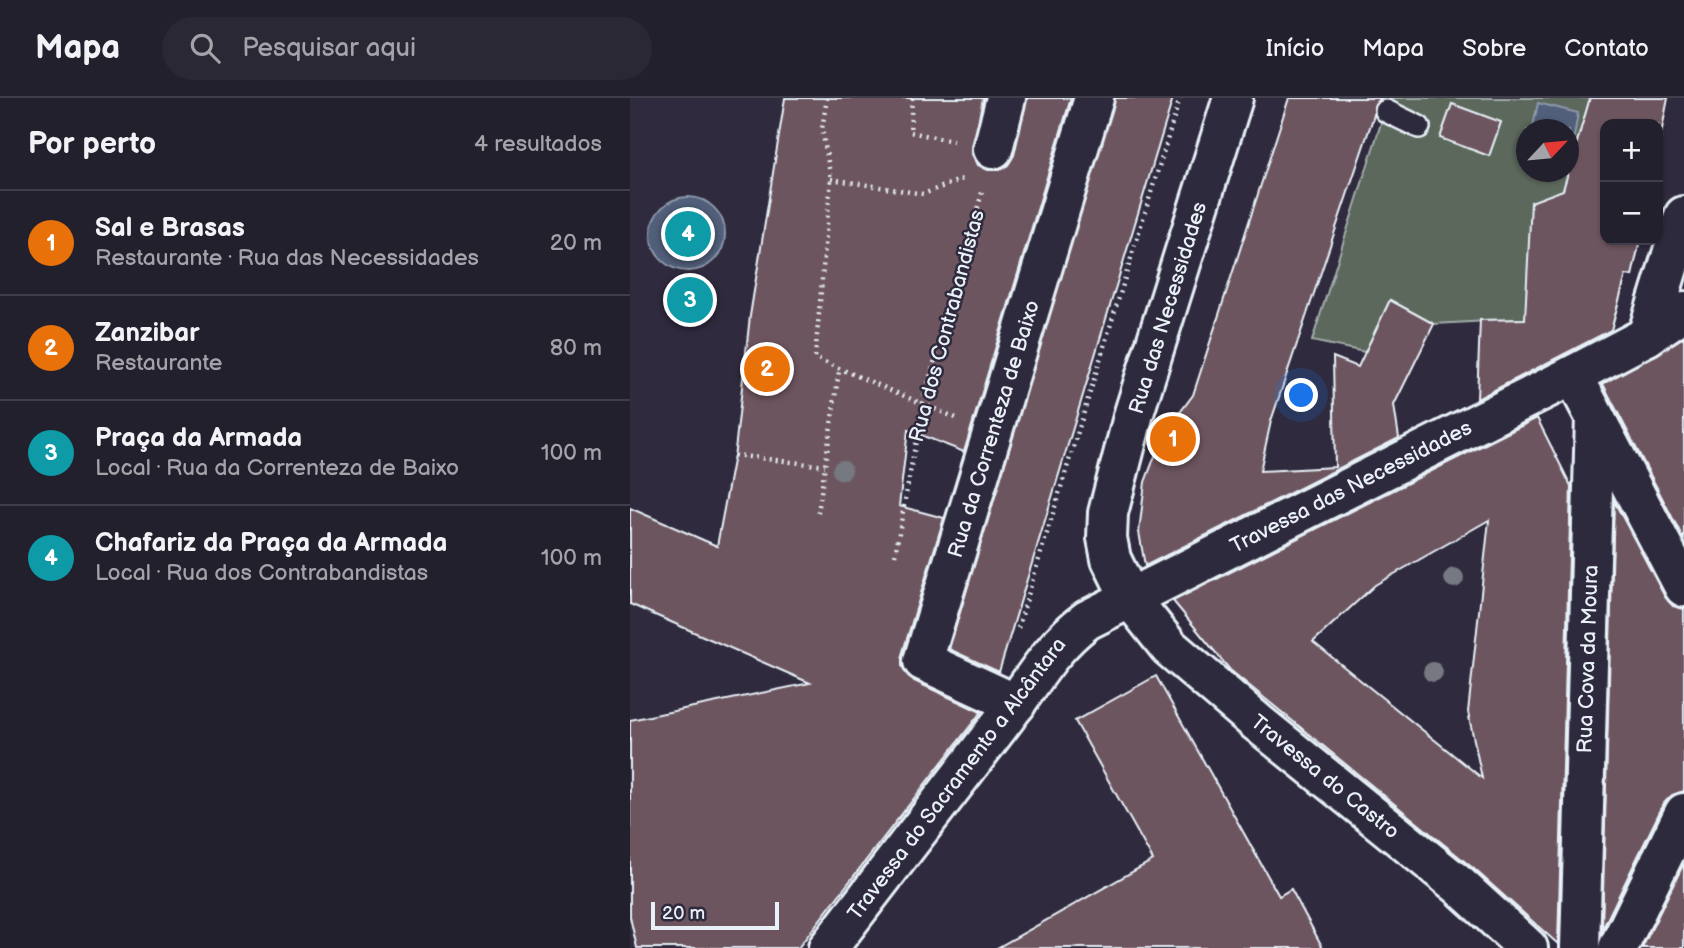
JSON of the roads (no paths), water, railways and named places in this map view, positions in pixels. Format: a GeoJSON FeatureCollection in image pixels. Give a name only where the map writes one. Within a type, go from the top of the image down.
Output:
{"type":"FeatureCollection","features":[{"type":"Feature","properties":{"kind":"street"},"geometry":{"type":"LineString","coordinates":[[990,159],[1006,98]]}},
{"type":"Feature","properties":{"kind":"street","name":"Rua da Correnteza de Baixo"},"geometry":{"type":"LineString","coordinates":[[1016,704],[923,661],[1094,98]]}},
{"type":"Feature","properties":{"kind":"street","name":"Rua das Necessidades"},"geometry":{"type":"LineString","coordinates":[[1130,598],[1111,559],[1107,538],[1108,513],[1135,413],[1233,98]]}},
{"type":"Feature","properties":{"kind":"street"},"geometry":{"type":"LineString","coordinates":[[1647,335],[1684,216]]}},
{"type":"Feature","properties":{"kind":"street","name":"Travessa das Necessidades"},"geometry":{"type":"LineString","coordinates":[[1130,598],[1573,375],[1647,335],[1684,311]]}},
{"type":"Feature","properties":{"kind":"street","name":"Rua Cova da Moura"},"geometry":{"type":"LineString","coordinates":[[1573,375],[1595,417],[1580,948]]}},
{"type":"Feature","properties":{"kind":"street"},"geometry":{"type":"LineString","coordinates":[[1595,417],[1684,587]]}},
{"type":"Feature","properties":{"kind":"street","name":"Travessa do Sacramento a Alcântara"},"geometry":{"type":"LineString","coordinates":[[828,948],[1016,704],[1049,654],[1068,634],[1087,620],[1130,598]]}},
{"type":"Feature","properties":{"kind":"street","name":"Travessa do Castro"},"geometry":{"type":"LineString","coordinates":[[1130,598],[1169,647],[1258,723],[1460,886],[1528,948]]}},
{"type":"Feature","properties":{"kind":"street"},"geometry":{"type":"LineString","coordinates":[[1618,948],[1684,813]]}},
{"type":"Feature","properties":{"kind":"lane"},"geometry":{"type":"LineString","coordinates":[[1386,111],[1419,127]]}},
{"type":"Feature","properties":{"kind":"water"},"geometry":{"type":"Polygon","coordinates":[[[1538,103],[1578,113],[1577,119],[1535,119],[1538,103]]]}},
{"type":"Feature","properties":{"kind":"water"},"geometry":{"type":"Polygon","coordinates":[[[688,197],[702,200],[714,208],[722,220],[725,234],[722,248],[714,260],[702,268],[688,271],[674,268],[662,260],[654,248],[651,234],[654,220],[662,208],[674,200],[688,197]]]}},
{"type":"Feature","properties":{"kind":"place","name":"Chafariz da Praça da Armada"},"geometry":{"type":"Point","coordinates":[688,234]}},
{"type":"Feature","properties":{"kind":"place","name":"Praça da Armada"},"geometry":{"type":"Point","coordinates":[690,300]}},
{"type":"Feature","properties":{"kind":"place","name":"Zanzibar"},"geometry":{"type":"Point","coordinates":[767,369]}},
{"type":"Feature","properties":{"kind":"place","name":"Sal e Brasas"},"geometry":{"type":"Point","coordinates":[1173,439]}}]}
